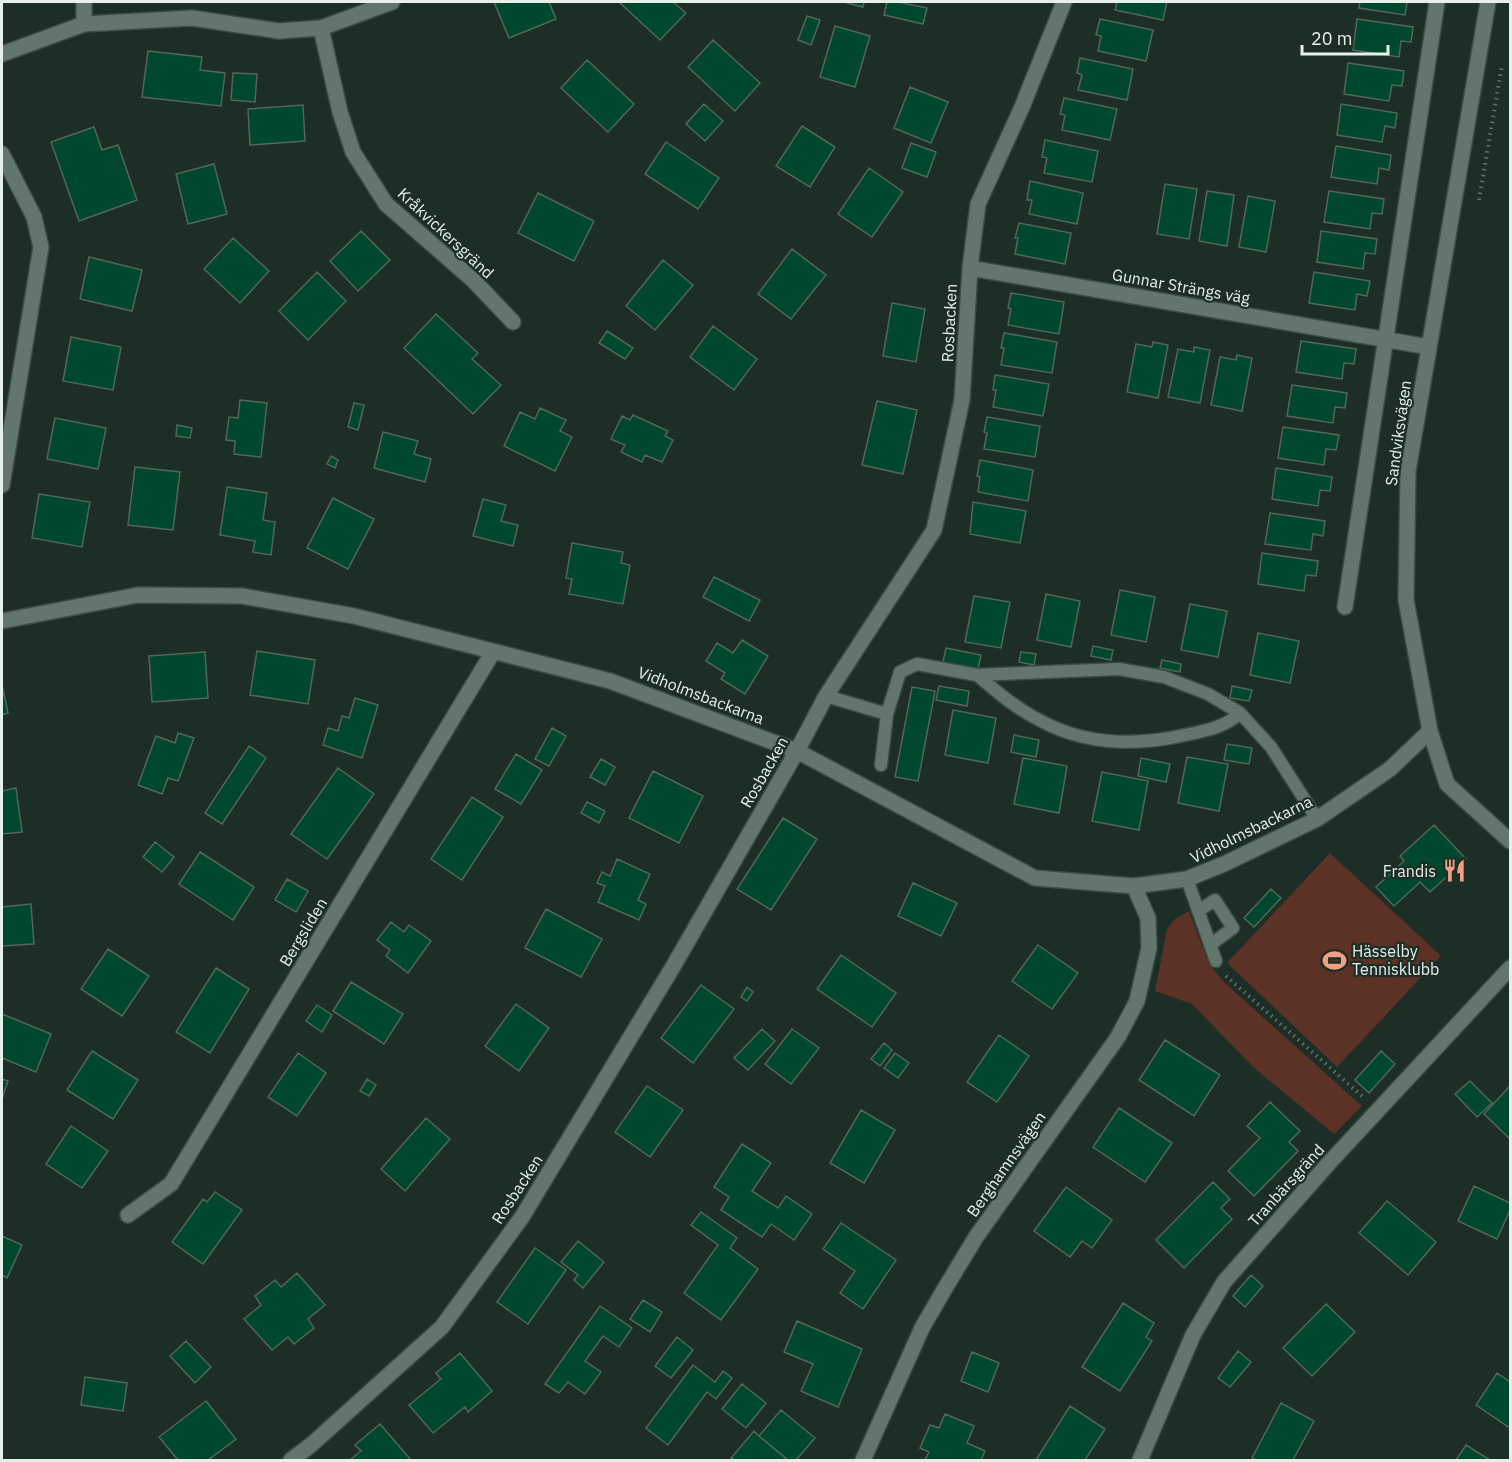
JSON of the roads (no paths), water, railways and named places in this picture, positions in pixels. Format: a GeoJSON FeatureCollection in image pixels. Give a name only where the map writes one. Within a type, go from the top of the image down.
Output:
{"type":"FeatureCollection","features":[{"type":"Feature","properties":{"kind":"street"},"geometry":{"type":"LineString","coordinates":[[84,2],[84,24]]}},
{"type":"Feature","properties":{"kind":"street"},"geometry":{"type":"LineString","coordinates":[[2,54],[84,24],[192,18],[279,31],[321,28],[392,2]]}},
{"type":"Feature","properties":{"kind":"street","name":"Rosbacken"},"geometry":{"type":"LineString","coordinates":[[291,1461],[442,1327],[522,1217],[674,965],[797,751],[826,696],[934,530],[962,400],[970,268],[978,204],[1022,107],[1064,2]]}},
{"type":"Feature","properties":{"kind":"street"},"geometry":{"type":"LineString","coordinates":[[1345,607],[1437,2]]}},
{"type":"Feature","properties":{"kind":"street","name":"Sandviksvägen"},"geometry":{"type":"LineString","coordinates":[[1488,2],[1408,471],[1406,600],[1430,731],[1447,784],[1510,841]]}},
{"type":"Feature","properties":{"kind":"street","name":"Kråkvickersgränd"},"geometry":{"type":"LineString","coordinates":[[321,28],[352,153],[386,204],[473,280],[513,322]]}},
{"type":"Feature","properties":{"kind":"street"},"geometry":{"type":"LineString","coordinates":[[2,154],[34,217],[41,247],[2,484]]}},
{"type":"Feature","properties":{"kind":"street","name":"Gunnar Strängs väg"},"geometry":{"type":"LineString","coordinates":[[970,268],[1429,347]]}},
{"type":"Feature","properties":{"kind":"street","name":"Vidholmsbackarna"},"geometry":{"type":"LineString","coordinates":[[2,621],[138,595],[242,596],[354,616],[610,681],[797,751],[1035,878],[1134,886],[1187,879],[1224,864],[1317,819],[1390,769],[1430,731]]}},
{"type":"Feature","properties":{"kind":"street","name":"Bergsliden"},"geometry":{"type":"LineString","coordinates":[[128,1215],[171,1184],[493,652]]}},
{"type":"Feature","properties":{"kind":"street","name":"Berghamnsvägen"},"geometry":{"type":"LineString","coordinates":[[863,1461],[922,1328],[944,1290],[976,1238],[1118,1037],[1137,1000],[1149,948],[1148,918],[1134,886]]}},
{"type":"Feature","properties":{"kind":"street","name":"Tranbärsgränd"},"geometry":{"type":"LineString","coordinates":[[1140,1461],[1193,1335],[1224,1282],[1510,968]]}},
{"type":"Feature","properties":{"kind":"lane"},"geometry":{"type":"LineString","coordinates":[[881,765],[887,714],[900,672],[917,664],[977,675],[1119,669],[1164,677],[1208,694],[1239,713],[1271,747],[1317,819]]}},
{"type":"Feature","properties":{"kind":"lane"},"geometry":{"type":"LineString","coordinates":[[977,675],[1010,702],[1041,722],[1088,739],[1152,742],[1202,732],[1233,719],[1239,713]]}},
{"type":"Feature","properties":{"kind":"lane"},"geometry":{"type":"LineString","coordinates":[[826,696],[887,714]]}},
{"type":"Feature","properties":{"kind":"lane"},"geometry":{"type":"LineString","coordinates":[[1187,879],[1216,961]]}},
{"type":"Feature","properties":{"kind":"lane"},"geometry":{"type":"LineString","coordinates":[[1198,911],[1215,900],[1233,928],[1210,945]]}},
{"type":"Feature","properties":{"kind":"place","name":"Frandis"},"geometry":{"type":"Point","coordinates":[1454,871]}},
{"type":"Feature","properties":{"kind":"place","name":"Hässelby Tennisklubb"},"geometry":{"type":"Point","coordinates":[1334,960]}}]}
